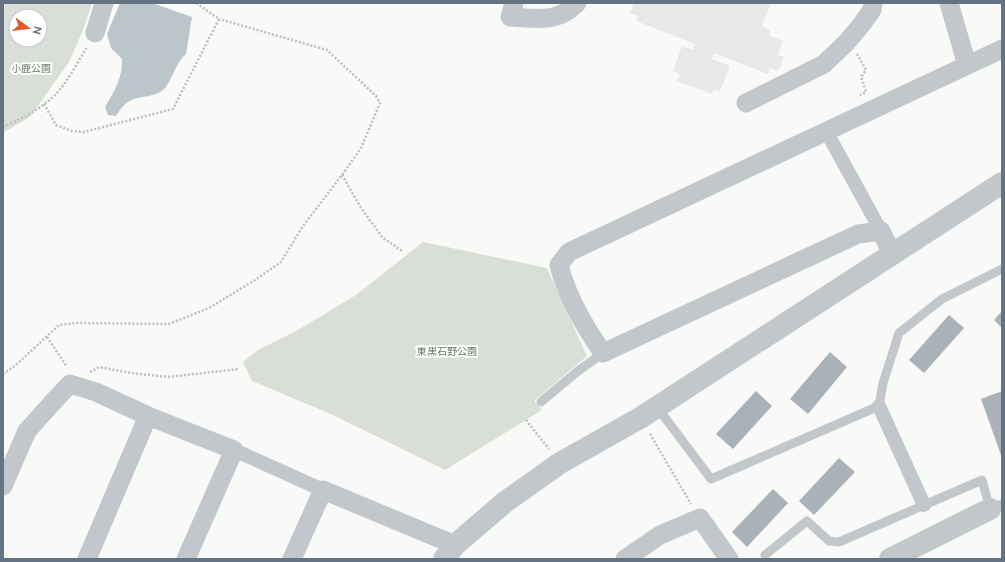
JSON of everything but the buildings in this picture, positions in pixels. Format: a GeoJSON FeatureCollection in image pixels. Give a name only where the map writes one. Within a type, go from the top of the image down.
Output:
{"type":"FeatureCollection","features":[{"type":"Feature","properties":{"kind":"street"},"geometry":{"type":"LineString","coordinates":[[95,32],[104,3]]}},
{"type":"Feature","properties":{"kind":"street"},"geometry":{"type":"LineString","coordinates":[[514,3],[510,17],[553,18],[569,11],[577,3]]}},
{"type":"Feature","properties":{"kind":"street"},"geometry":{"type":"LineString","coordinates":[[746,103],[824,64],[846,43],[872,10],[873,3]]}},
{"type":"Feature","properties":{"kind":"street"},"geometry":{"type":"LineString","coordinates":[[949,3],[967,65]]}},
{"type":"Feature","properties":{"kind":"street"},"geometry":{"type":"LineString","coordinates":[[881,231],[858,234],[603,353],[586,328],[564,284],[559,265],[569,252],[1002,49]]}},
{"type":"Feature","properties":{"kind":"street"},"geometry":{"type":"LineString","coordinates":[[826,131],[892,254]]}},
{"type":"Feature","properties":{"kind":"street"},"geometry":{"type":"LineString","coordinates":[[3,486],[27,431],[70,384],[96,392],[148,416],[234,450],[323,490],[449,552],[505,502],[560,463],[649,412],[1002,183]]}},
{"type":"Feature","properties":{"kind":"street"},"geometry":{"type":"LineString","coordinates":[[879,406],[924,505]]}},
{"type":"Feature","properties":{"kind":"street"},"geometry":{"type":"LineString","coordinates":[[87,559],[148,416]]}},
{"type":"Feature","properties":{"kind":"street"},"geometry":{"type":"LineString","coordinates":[[186,559],[234,450]]}},
{"type":"Feature","properties":{"kind":"street"},"geometry":{"type":"LineString","coordinates":[[292,559],[323,490]]}},
{"type":"Feature","properties":{"kind":"street"},"geometry":{"type":"LineString","coordinates":[[890,559],[996,506]]}},
{"type":"Feature","properties":{"kind":"street"},"geometry":{"type":"LineString","coordinates":[[625,559],[660,535],[700,518],[729,559]]}},
{"type":"Feature","properties":{"kind":"lane"},"geometry":{"type":"LineString","coordinates":[[649,412],[711,479],[879,406],[883,383],[899,333],[942,299],[1002,269]]}},
{"type":"Feature","properties":{"kind":"lane"},"geometry":{"type":"LineString","coordinates":[[541,402],[578,371],[603,353]]}},
{"type":"Feature","properties":{"kind":"lane"},"geometry":{"type":"LineString","coordinates":[[765,555],[807,521],[829,541],[839,542],[982,480],[996,506]]}},
{"type":"Feature","properties":{"kind":"path"},"geometry":{"type":"LineString","coordinates":[[3,374],[16,365],[59,325],[76,323],[169,324],[209,308],[255,280],[280,262],[303,226],[342,176],[361,148],[380,103],[376,96],[327,50],[219,19],[196,3]]}},
{"type":"Feature","properties":{"kind":"path"},"geometry":{"type":"LineString","coordinates":[[44,104],[56,125],[72,131],[84,132],[173,109],[219,19]]}},
{"type":"Feature","properties":{"kind":"path"},"geometry":{"type":"LineString","coordinates":[[3,126],[19,119],[44,104],[55,95],[65,82],[95,32]]}},
{"type":"Feature","properties":{"kind":"path"},"geometry":{"type":"LineString","coordinates":[[846,43],[857,54],[866,70],[861,77],[866,92],[852,100],[858,116]]}},
{"type":"Feature","properties":{"kind":"path"},"geometry":{"type":"LineString","coordinates":[[342,176],[361,208],[382,237],[402,251]]}},
{"type":"Feature","properties":{"kind":"path"},"geometry":{"type":"LineString","coordinates":[[47,337],[69,371],[70,384],[99,367],[130,373],[168,377],[239,369]]}},
{"type":"Feature","properties":{"kind":"path"},"geometry":{"type":"LineString","coordinates":[[649,412],[700,518]]}},
{"type":"Feature","properties":{"kind":"path"},"geometry":{"type":"LineString","coordinates":[[526,420],[560,463]]}},
{"type":"Feature","properties":{"kind":"shaded area"},"geometry":{"type":"Polygon","coordinates":[[[120,3],[152,3],[192,17],[186,54],[182,58],[166,87],[159,93],[136,98],[128,102],[116,116],[108,115],[105,107],[115,90],[121,72],[122,59],[111,48],[107,34],[120,3]]]}},
{"type":"Feature","properties":{"kind":"shaded area"},"geometry":{"type":"Polygon","coordinates":[[[634,3],[771,3],[762,26],[771,30],[769,35],[783,41],[778,55],[784,57],[778,71],[770,68],[768,74],[714,53],[712,59],[730,66],[720,91],[714,89],[712,94],[677,81],[680,74],[673,71],[682,46],[693,50],[695,44],[636,21],[638,16],[630,13],[634,3]]]}},
{"type":"Feature","properties":{"kind":"green space","name":"小鹿公園"},"geometry":{"type":"Polygon","coordinates":[[[3,3],[92,3],[83,30],[69,62],[30,117],[3,133],[3,3]]]}},
{"type":"Feature","properties":{"kind":"green space","name":"東黒石野公園"},"geometry":{"type":"Polygon","coordinates":[[[423,242],[547,268],[587,356],[534,401],[542,410],[445,470],[331,414],[252,381],[243,362],[258,350],[298,330],[356,295],[423,242]]]}}]}
